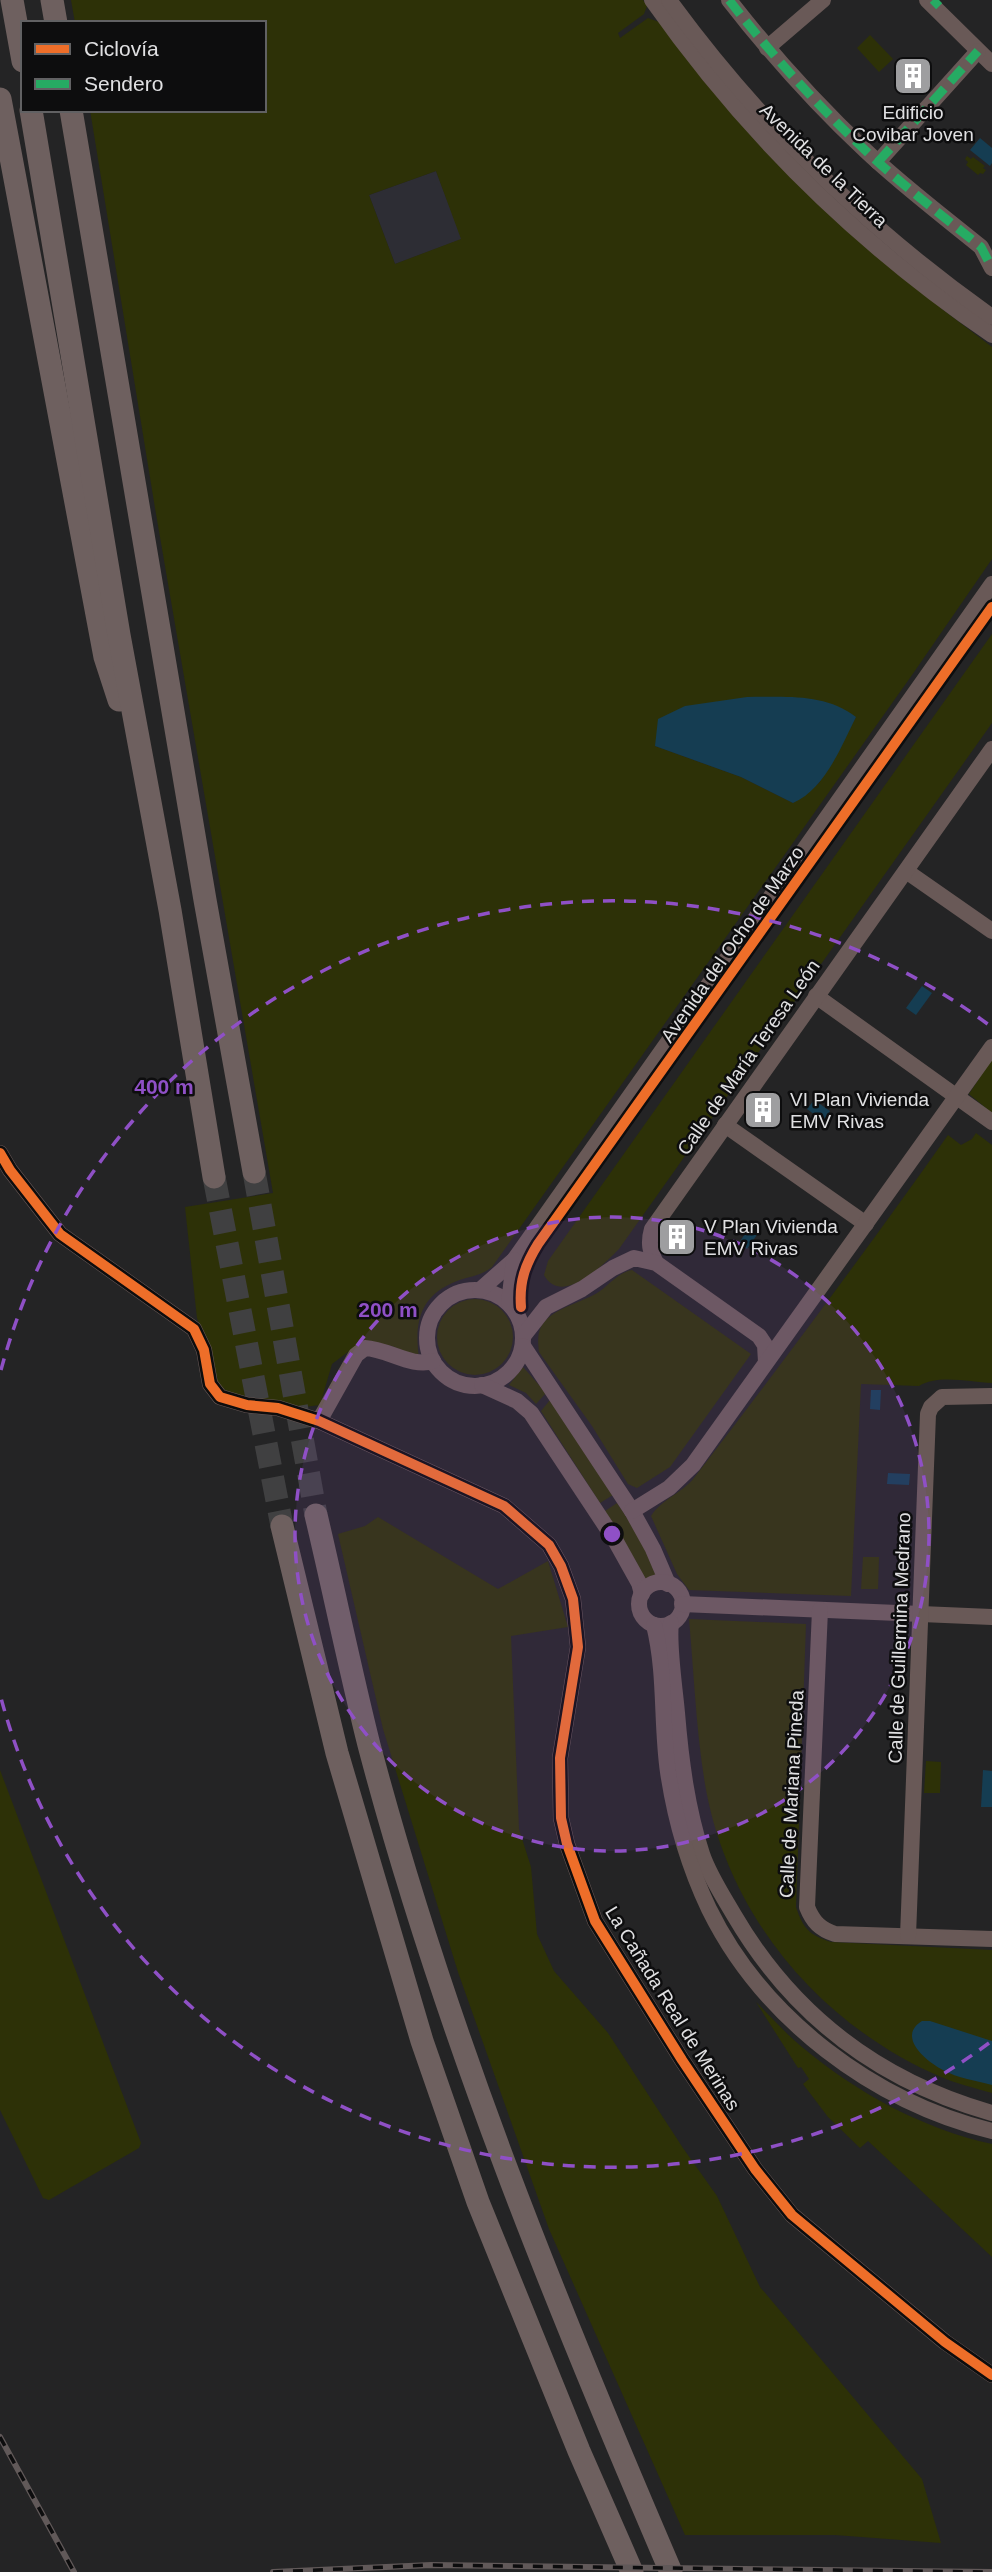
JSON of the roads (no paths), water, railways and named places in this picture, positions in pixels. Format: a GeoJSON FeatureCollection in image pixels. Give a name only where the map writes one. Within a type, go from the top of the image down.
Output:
{"type":"FeatureCollection","features":[{"type":"Feature","properties":{"kind":"highway"},"geometry":{"type":"LineString","coordinates":[[12,0],[21,50]]}},
{"type":"Feature","properties":{"kind":"highway"},"geometry":{"type":"LineString","coordinates":[[52,0],[56,21]]}},
{"type":"Feature","properties":{"kind":"highway"},"geometry":{"type":"LineString","coordinates":[[0,99],[105,657],[150,801]]}},
{"type":"Feature","properties":{"kind":"highway"},"geometry":{"type":"LineString","coordinates":[[31,112],[214,1177]]}},
{"type":"Feature","properties":{"kind":"highway"},"geometry":{"type":"LineString","coordinates":[[71,112],[254,1172]]}},
{"type":"Feature","properties":{"kind":"highway"},"geometry":{"type":"LineString","coordinates":[[316,1515],[369,1744],[457,2031],[514,2192],[612,2435],[671,2572]]}},
{"type":"Feature","properties":{"kind":"highway"},"geometry":{"type":"LineString","coordinates":[[282,1526],[337,1753],[422,2041],[478,2202],[579,2451],[632,2572]]}},
{"type":"Feature","properties":{"kind":"street","name":"Avenida de la Tierra"},"geometry":{"type":"LineString","coordinates":[[652,0],[715,84],[795,171],[909,273],[992,335]]}},
{"type":"Feature","properties":{"kind":"street","name":"Avenida de la Tierra"},"geometry":{"type":"LineString","coordinates":[[669,0],[726,75],[804,161],[881,232],[992,317]]}},
{"type":"Feature","properties":{"kind":"street"},"geometry":{"type":"LineString","coordinates":[[729,0],[766,48],[810,96],[878,162],[987,250],[992,268]]}},
{"type":"Feature","properties":{"kind":"street"},"geometry":{"type":"LineString","coordinates":[[766,48],[823,0]]}},
{"type":"Feature","properties":{"kind":"street"},"geometry":{"type":"LineString","coordinates":[[933,2],[992,64]]}},
{"type":"Feature","properties":{"kind":"street"},"geometry":{"type":"LineString","coordinates":[[878,162],[978,51]]}},
{"type":"Feature","properties":{"kind":"street","name":"Avenida del Ocho de Marzo"},"geometry":{"type":"LineString","coordinates":[[480,1290],[514,1260],[992,583]]}},
{"type":"Feature","properties":{"kind":"street","name":"Calle de María Teresa León"},"geometry":{"type":"LineString","coordinates":[[656,1263],[650,1251],[652,1230],[992,749]]}},
{"type":"Feature","properties":{"kind":"street"},"geometry":{"type":"LineString","coordinates":[[906,870],[992,931]]}},
{"type":"Feature","properties":{"kind":"street"},"geometry":{"type":"LineString","coordinates":[[816,996],[992,1122]]}},
{"type":"Feature","properties":{"kind":"street"},"geometry":{"type":"LineString","coordinates":[[632,1511],[682,1477],[786,1337],[992,1047]]}},
{"type":"Feature","properties":{"kind":"street"},"geometry":{"type":"LineString","coordinates":[[725,1125],[866,1224]]}},
{"type":"Feature","properties":{"kind":"street","name":"La Cañada Real de Merinas"},"geometry":{"type":"LineString","coordinates":[[0,1153],[60,1234],[194,1329],[204,1349],[210,1384],[220,1397],[247,1405],[278,1408],[319,1421],[504,1506],[549,1545],[561,1566],[573,1599],[578,1647],[560,1758],[561,1818],[567,1844],[595,1921],[682,2060],[755,2169],[792,2215],[945,2342],[992,2375]]}},
{"type":"Feature","properties":{"kind":"street"},"geometry":{"type":"LineString","coordinates":[[523,1340],[546,1307],[582,1289],[626,1260],[634,1258],[656,1263],[759,1336],[770,1339],[786,1337]]}},
{"type":"Feature","properties":{"kind":"street","name":"Avenida del Ocho de Marzo"},"geometry":{"type":"LineString","coordinates":[[509,1303],[514,1260]]}},
{"type":"Feature","properties":{"kind":"street"},"geometry":{"type":"LineString","coordinates":[[480,1290],[498,1294],[509,1303],[518,1314],[523,1340],[520,1356],[509,1372],[482,1385],[454,1381],[442,1373],[433,1361],[427,1340],[431,1319],[436,1310],[452,1295],[462,1291],[480,1290]]}},
{"type":"Feature","properties":{"kind":"street"},"geometry":{"type":"LineString","coordinates":[[759,1336],[765,1345],[766,1362]]}},
{"type":"Feature","properties":{"kind":"street"},"geometry":{"type":"LineString","coordinates":[[523,1340],[632,1511],[668,1584],[678,1591],[682,1604],[679,1615],[663,1624],[643,1618],[639,1605],[642,1594],[651,1585],[668,1584]]}},
{"type":"Feature","properties":{"kind":"street"},"geometry":{"type":"LineString","coordinates":[[319,1421],[356,1354],[365,1348],[423,1365],[433,1361]]}},
{"type":"Feature","properties":{"kind":"street"},"geometry":{"type":"LineString","coordinates":[[482,1385],[517,1401],[531,1413],[615,1540],[639,1583],[642,1594]]}},
{"type":"Feature","properties":{"kind":"street","name":"Calle de Guillermina Medrano"},"geometry":{"type":"LineString","coordinates":[[908,1936],[928,1414],[942,1396],[992,1396]]}},
{"type":"Feature","properties":{"kind":"street"},"geometry":{"type":"LineString","coordinates":[[682,1604],[992,1617]]}},
{"type":"Feature","properties":{"kind":"street","name":"Calle de Mariana Pineda"},"geometry":{"type":"LineString","coordinates":[[821,1610],[807,1907],[812,1919],[823,1930],[835,1934],[992,1939]]}},
{"type":"Feature","properties":{"kind":"street"},"geometry":{"type":"LineString","coordinates":[[663,1624],[690,1807],[703,1856],[751,1944],[792,1996],[819,2022],[858,2051],[899,2077],[927,2090],[992,2113]]}},
{"type":"Feature","properties":{"kind":"street"},"geometry":{"type":"LineString","coordinates":[[663,1624],[668,1773],[689,1860],[710,1910],[737,1955],[807,2035],[848,2066],[920,2106],[992,2131]]}},
{"type":"Feature","properties":{"kind":"water"},"geometry":{"type":"Polygon","coordinates":[[[980,138],[992,148],[990,166],[970,150],[980,138]]]}},
{"type":"Feature","properties":{"kind":"water"},"geometry":{"type":"Polygon","coordinates":[[[747,697],[818,700],[844,709],[856,717],[823,778],[804,797],[793,803],[741,777],[655,746],[658,719],[685,706],[747,697]]]}},
{"type":"Feature","properties":{"kind":"water"},"geometry":{"type":"Polygon","coordinates":[[[922,986],[932,993],[916,1015],[906,1008],[922,986]]]}},
{"type":"Feature","properties":{"kind":"water"},"geometry":{"type":"Polygon","coordinates":[[[814,1100],[830,1111],[823,1121],[807,1109],[814,1100]]]}},
{"type":"Feature","properties":{"kind":"water"},"geometry":{"type":"Polygon","coordinates":[[[750,1226],[759,1232],[747,1249],[739,1243],[750,1226]]]}},
{"type":"Feature","properties":{"kind":"water"},"geometry":{"type":"Polygon","coordinates":[[[871,1390],[881,1390],[880,1410],[870,1409],[871,1390]]]}},
{"type":"Feature","properties":{"kind":"water"},"geometry":{"type":"Polygon","coordinates":[[[888,1473],[910,1474],[909,1485],[887,1484],[888,1473]]]}},
{"type":"Feature","properties":{"kind":"water"},"geometry":{"type":"Polygon","coordinates":[[[983,1770],[992,1771],[992,1807],[981,1807],[983,1770]]]}},
{"type":"Feature","properties":{"kind":"water"},"geometry":{"type":"Polygon","coordinates":[[[922,2021],[930,2021],[992,2041],[992,2085],[949,2073],[922,2055],[913,2041],[912,2034],[922,2021]]]}},
{"type":"Feature","properties":{"kind":"tunnel"},"geometry":{"type":"LineString","coordinates":[[254,1172],[316,1515]]}},
{"type":"Feature","properties":{"kind":"tunnel"},"geometry":{"type":"LineString","coordinates":[[214,1177],[282,1526]]}},
{"type":"Feature","properties":{"kind":"railway"},"geometry":{"type":"LineString","coordinates":[[0,2437],[74,2572]]}},
{"type":"Feature","properties":{"kind":"railway"},"geometry":{"type":"LineString","coordinates":[[273,2572],[431,2565],[992,2572]]}},
{"type":"Feature","properties":{"kind":"place","name":"Edificio Covibar Joven"},"geometry":{"type":"Point","coordinates":[913,76]}},
{"type":"Feature","properties":{"kind":"place","name":"VI Plan Vivienda EMV Rivas"},"geometry":{"type":"Point","coordinates":[763,1110]}},
{"type":"Feature","properties":{"kind":"place","name":"V Plan Vivienda EMV Rivas"},"geometry":{"type":"Point","coordinates":[677,1237]}}]}
